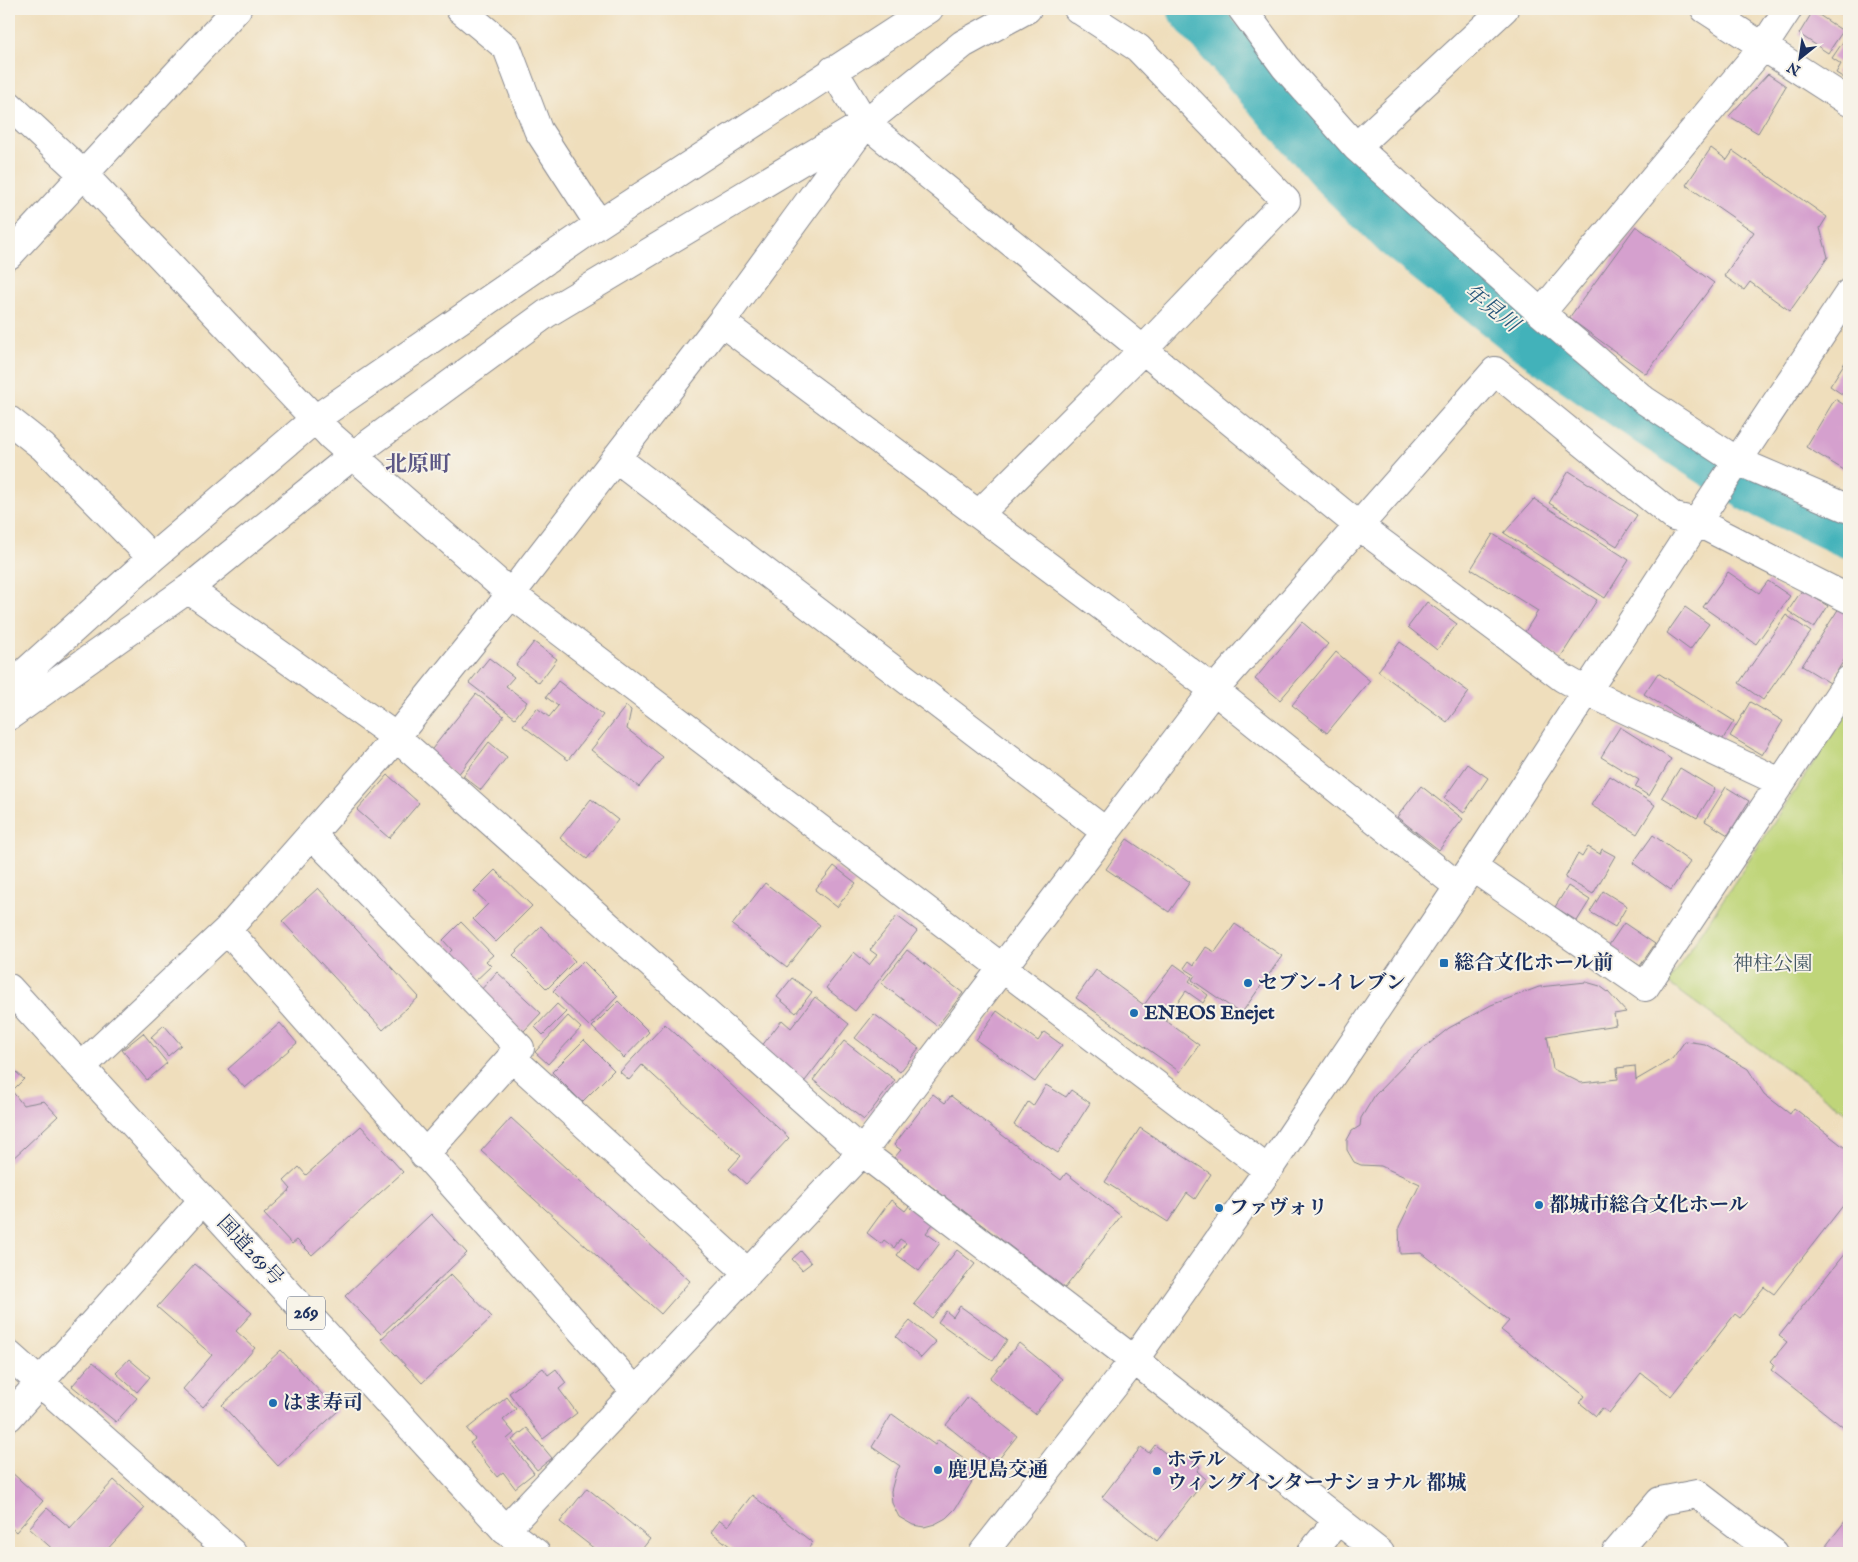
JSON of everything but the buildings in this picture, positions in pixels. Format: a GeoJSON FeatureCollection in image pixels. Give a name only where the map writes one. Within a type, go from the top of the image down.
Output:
{"type":"FeatureCollection","features":[{"type":"Feature","properties":{"kind":"main road"},"geometry":{"type":"LineString","coordinates":[[9,255],[238,9]]}},
{"type":"Feature","properties":{"kind":"main road"},"geometry":{"type":"LineString","coordinates":[[460,9],[507,48],[538,130],[599,224]]}},
{"type":"Feature","properties":{"kind":"main road"},"geometry":{"type":"LineString","coordinates":[[9,687],[152,558],[315,419],[599,224],[929,9]]}},
{"type":"Feature","properties":{"kind":"main road"},"geometry":{"type":"LineString","coordinates":[[9,716],[188,589],[352,456],[546,314],[865,123],[964,44],[1028,9]]}},
{"type":"Feature","properties":{"kind":"main road"},"geometry":{"type":"LineString","coordinates":[[979,514],[1142,351],[1286,201],[1138,48],[1078,9]]}},
{"type":"Feature","properties":{"kind":"main road"},"geometry":{"type":"LineString","coordinates":[[1242,9],[1285,67],[1356,147],[1541,313],[1644,400],[1737,461],[1849,508]]}},
{"type":"Feature","properties":{"kind":"main road"},"geometry":{"type":"LineString","coordinates":[[1356,147],[1504,9]]}},
{"type":"Feature","properties":{"kind":"main road"},"geometry":{"type":"LineString","coordinates":[[1704,9],[1849,102]]}},
{"type":"Feature","properties":{"kind":"main road"},"geometry":{"type":"LineString","coordinates":[[1541,313],[1763,47],[1788,9]]}},
{"type":"Feature","properties":{"kind":"main road"},"geometry":{"type":"LineString","coordinates":[[833,70],[865,123],[1142,351],[1359,526],[1563,678],[1586,691],[1780,782]]}},
{"type":"Feature","properties":{"kind":"main road"},"geometry":{"type":"LineString","coordinates":[[9,104],[84,175],[352,456],[511,594],[1268,1170]]}},
{"type":"Feature","properties":{"kind":"main road"},"geometry":{"type":"LineString","coordinates":[[82,1066],[226,930],[396,738],[511,594],[721,322],[865,123]]}},
{"type":"Feature","properties":{"kind":"main road"},"geometry":{"type":"LineString","coordinates":[[983,1553],[1134,1360],[1268,1170],[1466,877],[1696,522],[1849,292]]}},
{"type":"Feature","properties":{"kind":"main road"},"geometry":{"type":"LineString","coordinates":[[721,322],[1466,877],[1645,987],[1849,680]]}},
{"type":"Feature","properties":{"kind":"main road"},"geometry":{"type":"LineString","coordinates":[[505,1530],[862,1152],[1214,690],[1495,371],[1674,517],[1696,522],[1849,599]]}},
{"type":"Feature","properties":{"kind":"main road"},"geometry":{"type":"LineString","coordinates":[[9,420],[43,447],[152,558]]}},
{"type":"Feature","properties":{"kind":"main road"},"geometry":{"type":"LineString","coordinates":[[616,458],[1106,832]]}},
{"type":"Feature","properties":{"kind":"main road"},"geometry":{"type":"LineString","coordinates":[[188,589],[396,738],[862,1152],[1134,1360],[1380,1553]]}},
{"type":"Feature","properties":{"kind":"main road"},"geometry":{"type":"LineString","coordinates":[[312,835],[520,1048],[424,1154]]}},
{"type":"Feature","properties":{"kind":"main road"},"geometry":{"type":"LineString","coordinates":[[226,930],[636,1392]]}},
{"type":"Feature","properties":{"kind":"main road","name":"国道269号"},"geometry":{"type":"LineString","coordinates":[[9,988],[505,1530],[536,1553]]}},
{"type":"Feature","properties":{"kind":"main road"},"geometry":{"type":"LineString","coordinates":[[511,1058],[748,1273]]}},
{"type":"Feature","properties":{"kind":"main road"},"geometry":{"type":"LineString","coordinates":[[9,1417],[203,1200]]}},
{"type":"Feature","properties":{"kind":"main road"},"geometry":{"type":"LineString","coordinates":[[9,1356],[232,1553]]}},
{"type":"Feature","properties":{"kind":"main road"},"geometry":{"type":"LineString","coordinates":[[1616,1553],[1660,1501],[1697,1494],[1774,1553]]}},
{"type":"Feature","properties":{"kind":"main road"},"geometry":{"type":"LineString","coordinates":[[1311,1553],[1338,1520]]}},
{"type":"Feature","properties":{"kind":"green space","name":"神柱公園"},"geometry":{"type":"Polygon","coordinates":[[[1849,709],[1849,1114],[1668,983],[1849,709]]]}},
{"type":"Feature","properties":{"kind":"waterway","name":"年見川"},"geometry":{"type":"LineString","coordinates":[[1192,9],[1336,175],[1396,234],[1522,334],[1647,421],[1755,490],[1849,534]]}},
{"type":"Feature","properties":{"kind":"place","name":"総合文化ホール前"},"geometry":{"type":"Point","coordinates":[1444,963]}},
{"type":"Feature","properties":{"kind":"place","name":"セブン-イレブン"},"geometry":{"type":"Point","coordinates":[1248,983]}},
{"type":"Feature","properties":{"kind":"place","name":"ENEOS Enejet"},"geometry":{"type":"Point","coordinates":[1134,1013]}},
{"type":"Feature","properties":{"kind":"place","name":"都城市総合文化ホール"},"geometry":{"type":"Point","coordinates":[1539,1205]}},
{"type":"Feature","properties":{"kind":"place","name":"ファヴォリ"},"geometry":{"type":"Point","coordinates":[1219,1208]}},
{"type":"Feature","properties":{"kind":"place","name":"はま寿司"},"geometry":{"type":"Point","coordinates":[273,1403]}},
{"type":"Feature","properties":{"kind":"place","name":"鹿児島交通"},"geometry":{"type":"Point","coordinates":[938,1470]}},
{"type":"Feature","properties":{"kind":"place","name":"ホテル ウィングインターナショナル 都城"},"geometry":{"type":"Point","coordinates":[1157,1471]}},
{"type":"Feature","properties":{"kind":"district","name":"北原町"},"geometry":{"type":"Point","coordinates":[418,465]}}]}
